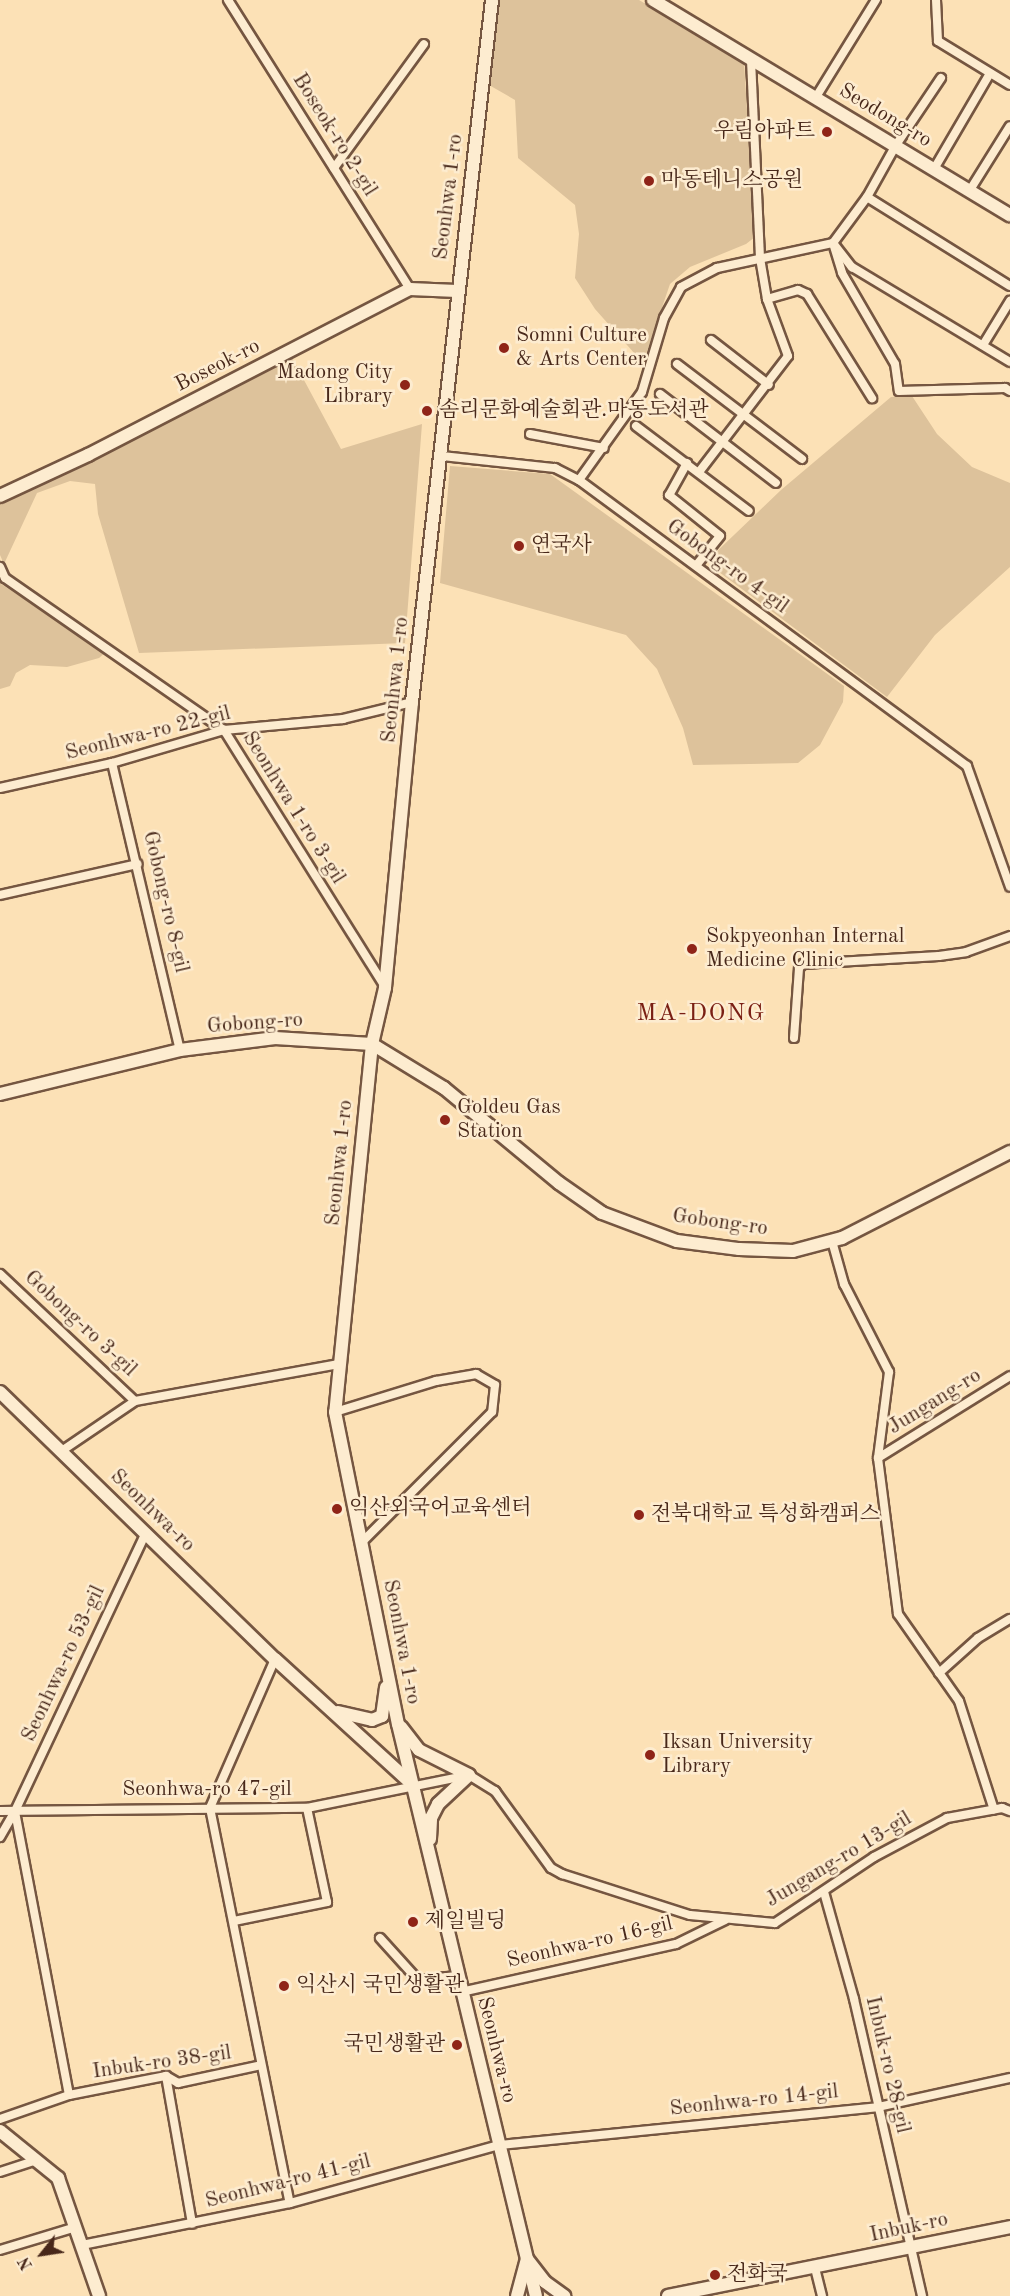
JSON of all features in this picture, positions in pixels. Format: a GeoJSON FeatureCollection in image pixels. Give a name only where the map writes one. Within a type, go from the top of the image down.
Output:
{"type":"FeatureCollection","features":[{"type":"Feature","properties":{"kind":"street","name":"Boseok-ro 2-gil"},"geometry":{"type":"LineString","coordinates":[[228,0],[410,289]]}},
{"type":"Feature","properties":{"kind":"street","name":"Seonhwa 1-ro"},"geometry":{"type":"LineString","coordinates":[[412,1784],[388,1677],[335,1412],[338,1364],[372,1044],[385,988],[412,702],[442,456],[457,291],[492,0]]}},
{"type":"Feature","properties":{"kind":"street","name":"Seodong-ro"},"geometry":{"type":"LineString","coordinates":[[653,0],[934,169],[1009,211]]}},
{"type":"Feature","properties":{"kind":"street","name":"Seodong-ro"},"geometry":{"type":"LineString","coordinates":[[816,97],[876,0]]}},
{"type":"Feature","properties":{"kind":"street"},"geometry":{"type":"LineString","coordinates":[[936,0],[938,41],[1010,85]]}},
{"type":"Feature","properties":{"kind":"street"},"geometry":{"type":"LineString","coordinates":[[334,168],[424,44]]}},
{"type":"Feature","properties":{"kind":"street"},"geometry":{"type":"LineString","coordinates":[[699,472],[770,385],[788,353],[767,299],[760,258],[751,60]]}},
{"type":"Feature","properties":{"kind":"street","name":"Seodong-ro"},"geometry":{"type":"LineString","coordinates":[[934,169],[990,73]]}},
{"type":"Feature","properties":{"kind":"street"},"geometry":{"type":"LineString","coordinates":[[579,480],[642,392],[664,318],[681,287],[717,268],[833,243],[867,197],[896,145],[941,78]]}},
{"type":"Feature","properties":{"kind":"street"},"geometry":{"type":"LineString","coordinates":[[970,190],[1010,126]]}},
{"type":"Feature","properties":{"kind":"street"},"geometry":{"type":"LineString","coordinates":[[867,197],[1010,286]]}},
{"type":"Feature","properties":{"kind":"street"},"geometry":{"type":"LineString","coordinates":[[833,243],[852,267],[1010,362]]}},
{"type":"Feature","properties":{"kind":"street"},"geometry":{"type":"LineString","coordinates":[[833,243],[842,273],[895,364],[899,391],[1005,388],[1010,391]]}},
{"type":"Feature","properties":{"kind":"street","name":"Boseok-ro"},"geometry":{"type":"LineString","coordinates":[[0,496],[410,289],[457,291]]}},
{"type":"Feature","properties":{"kind":"street"},"geometry":{"type":"LineString","coordinates":[[767,299],[798,290],[807,294],[872,398]]}},
{"type":"Feature","properties":{"kind":"street"},"geometry":{"type":"LineString","coordinates":[[983,345],[1010,301]]}},
{"type":"Feature","properties":{"kind":"street"},"geometry":{"type":"LineString","coordinates":[[711,340],[770,385]]}},
{"type":"Feature","properties":{"kind":"street"},"geometry":{"type":"LineString","coordinates":[[677,364],[747,414],[802,459]]}},
{"type":"Feature","properties":{"kind":"street"},"geometry":{"type":"LineString","coordinates":[[660,394],[776,483]]}},
{"type":"Feature","properties":{"kind":"street"},"geometry":{"type":"LineString","coordinates":[[636,426],[749,511]]}},
{"type":"Feature","properties":{"kind":"street"},"geometry":{"type":"LineString","coordinates":[[530,434],[604,448]]}},
{"type":"Feature","properties":{"kind":"street","name":"Gobong-ro 4-gil"},"geometry":{"type":"LineString","coordinates":[[442,456],[555,468],[579,480],[967,766],[1010,887]]}},
{"type":"Feature","properties":{"kind":"street"},"geometry":{"type":"LineString","coordinates":[[687,463],[669,495],[720,536],[696,566]]}},
{"type":"Feature","properties":{"kind":"street","name":"Seonhwa 1-ro 3-gil"},"geometry":{"type":"LineString","coordinates":[[0,567],[5,578],[224,730],[385,988]]}},
{"type":"Feature","properties":{"kind":"street","name":"Seonhwa-ro 22-gil"},"geometry":{"type":"LineString","coordinates":[[0,788],[112,763],[224,730],[343,719],[412,702]]}},
{"type":"Feature","properties":{"kind":"street","name":"Gobong-ro 8-gil"},"geometry":{"type":"LineString","coordinates":[[112,763],[138,864],[180,1050]]}},
{"type":"Feature","properties":{"kind":"street"},"geometry":{"type":"LineString","coordinates":[[0,895],[138,864]]}},
{"type":"Feature","properties":{"kind":"street"},"geometry":{"type":"LineString","coordinates":[[794,1038],[799,968],[803,964],[939,956],[966,952],[1010,936]]}},
{"type":"Feature","properties":{"kind":"street","name":"Gobong-ro"},"geometry":{"type":"LineString","coordinates":[[0,1094],[180,1050],[276,1038],[372,1044],[444,1088],[558,1184],[626,1224],[677,1241],[739,1249],[793,1251],[832,1241],[874,1224],[1010,1152]]}},
{"type":"Feature","properties":{"kind":"street"},"geometry":{"type":"LineString","coordinates":[[832,1241],[844,1284],[889,1372],[878,1458],[898,1614],[959,1701],[994,1810]]}},
{"type":"Feature","properties":{"kind":"street","name":"Gobong-ro 3-gil"},"geometry":{"type":"LineString","coordinates":[[0,1274],[135,1401]]}},
{"type":"Feature","properties":{"kind":"street"},"geometry":{"type":"LineString","coordinates":[[63,1450],[135,1401],[338,1364]]}},
{"type":"Feature","properties":{"kind":"street"},"geometry":{"type":"LineString","coordinates":[[335,1412],[436,1381],[476,1374],[495,1385],[492,1412],[362,1542]]}},
{"type":"Feature","properties":{"kind":"street","name":"Jungang-ro"},"geometry":{"type":"LineString","coordinates":[[878,1458],[1010,1376]]}},
{"type":"Feature","properties":{"kind":"street","name":"Seonhwa-ro"},"geometry":{"type":"LineString","coordinates":[[0,1393],[63,1450],[275,1659],[337,1712],[412,1784],[536,2296]]}},
{"type":"Feature","properties":{"kind":"street","name":"Seonhwa-ro 53-gil"},"geometry":{"type":"LineString","coordinates":[[0,1836],[15,1811],[146,1532]]}},
{"type":"Feature","properties":{"kind":"street"},"geometry":{"type":"LineString","coordinates":[[939,1672],[978,1638],[1010,1620]]}},
{"type":"Feature","properties":{"kind":"street"},"geometry":{"type":"LineString","coordinates":[[275,1659],[210,1808],[290,2203]]}},
{"type":"Feature","properties":{"kind":"street"},"geometry":{"type":"LineString","coordinates":[[337,1712],[372,1720],[382,1716],[388,1677]]}},
{"type":"Feature","properties":{"kind":"street"},"geometry":{"type":"LineString","coordinates":[[398,1724],[419,1750],[469,1774]]}},
{"type":"Feature","properties":{"kind":"street"},"geometry":{"type":"LineString","coordinates":[[412,1784],[469,1774]]}},
{"type":"Feature","properties":{"kind":"street"},"geometry":{"type":"LineString","coordinates":[[429,1850],[431,1818],[438,1803],[469,1774]]}},
{"type":"Feature","properties":{"kind":"street","name":"Jungang-ro 13-gil"},"geometry":{"type":"LineString","coordinates":[[469,1774],[495,1791],[551,1868],[690,1915],[725,1920],[775,1923],[874,1857],[947,1818],[994,1810],[1010,1811]]}},
{"type":"Feature","properties":{"kind":"street","name":"Seonhwa-ro 47-gil"},"geometry":{"type":"LineString","coordinates":[[0,1810],[307,1808],[412,1784]]}},
{"type":"Feature","properties":{"kind":"street"},"geometry":{"type":"LineString","coordinates":[[234,1921],[327,1902],[307,1808]]}},
{"type":"Feature","properties":{"kind":"street"},"geometry":{"type":"LineString","coordinates":[[15,1811],[69,2095]]}},
{"type":"Feature","properties":{"kind":"street","name":"Inbuk-ro 28-gil"},"geometry":{"type":"LineString","coordinates":[[824,1892],[922,2296]]}},
{"type":"Feature","properties":{"kind":"street","name":"Seonhwa-ro 16-gil"},"geometry":{"type":"LineString","coordinates":[[461,1992],[676,1944],[725,1920]]}},
{"type":"Feature","properties":{"kind":"street"},"geometry":{"type":"LineString","coordinates":[[380,1938],[418,1980],[458,1976]]}},
{"type":"Feature","properties":{"kind":"street","name":"Inbuk-ro 38-gil"},"geometry":{"type":"LineString","coordinates":[[0,2119],[69,2095],[166,2076],[178,2083],[261,2065]]}},
{"type":"Feature","properties":{"kind":"street"},"geometry":{"type":"LineString","coordinates":[[166,2076],[192,2224]]}},
{"type":"Feature","properties":{"kind":"street","name":"Seonhwa-ro 14-gil"},"geometry":{"type":"LineString","coordinates":[[499,2145],[878,2107],[1010,2078]]}},
{"type":"Feature","properties":{"kind":"street"},"geometry":{"type":"LineString","coordinates":[[0,2131],[58,2178],[99,2296]]}},
{"type":"Feature","properties":{"kind":"street","name":"Seonhwa-ro 41-gil"},"geometry":{"type":"LineString","coordinates":[[82,2245],[290,2203],[499,2145]]}},
{"type":"Feature","properties":{"kind":"street"},"geometry":{"type":"LineString","coordinates":[[0,2172],[36,2160]]}},
{"type":"Feature","properties":{"kind":"street"},"geometry":{"type":"LineString","coordinates":[[0,2250],[76,2227]]}},
{"type":"Feature","properties":{"kind":"street","name":"Inbuk-ro"},"geometry":{"type":"LineString","coordinates":[[668,2296],[1010,2228]]}},
{"type":"Feature","properties":{"kind":"street"},"geometry":{"type":"LineString","coordinates":[[518,2296],[527,2259]]}},
{"type":"Feature","properties":{"kind":"street"},"geometry":{"type":"LineString","coordinates":[[527,2259],[544,2282],[564,2296]]}},
{"type":"Feature","properties":{"kind":"street"},"geometry":{"type":"LineString","coordinates":[[815,2268],[822,2296]]}},
{"type":"Feature","properties":{"kind":"shaded area","name":"마동테니스공원"},"geometry":{"type":"Polygon","coordinates":[[[499,0],[639,0],[744,62],[755,237],[746,244],[690,267],[670,284],[643,363],[595,309],[575,278],[579,234],[575,205],[518,158],[515,100],[489,85],[499,0]]]}},
{"type":"Feature","properties":{"kind":"shaded area"},"geometry":{"type":"Polygon","coordinates":[[[290,354],[341,449],[422,424],[405,643],[139,653],[98,514],[95,484],[70,481],[37,493],[4,564],[0,555],[0,500],[290,354]]]}},
{"type":"Feature","properties":{"kind":"shaded area"},"geometry":{"type":"Polygon","coordinates":[[[912,396],[937,434],[972,467],[1010,483],[1010,567],[935,635],[887,697],[715,569],[711,557],[781,490],[891,397],[912,396]]]}},
{"type":"Feature","properties":{"kind":"shaded area"},"geometry":{"type":"Polygon","coordinates":[[[450,466],[550,474],[844,686],[843,702],[820,745],[798,763],[693,765],[683,728],[657,669],[626,635],[440,583],[450,466]]]}},
{"type":"Feature","properties":{"kind":"shaded area"},"geometry":{"type":"Polygon","coordinates":[[[0,581],[1,584],[106,652],[99,658],[67,667],[30,665],[16,673],[10,686],[0,689],[0,581]]]}},
{"type":"Feature","properties":{"kind":"place","name":"우림아파트"},"geometry":{"type":"Point","coordinates":[827,132]}},
{"type":"Feature","properties":{"kind":"place","name":"마동테니스공원"},"geometry":{"type":"Point","coordinates":[649,181]}},
{"type":"Feature","properties":{"kind":"place","name":"Somni Culture & Arts Center"},"geometry":{"type":"Point","coordinates":[504,348]}},
{"type":"Feature","properties":{"kind":"place","name":"Madong City Library"},"geometry":{"type":"Point","coordinates":[405,385]}},
{"type":"Feature","properties":{"kind":"place","name":"솜리문화예술회관.마동도서관"},"geometry":{"type":"Point","coordinates":[427,411]}},
{"type":"Feature","properties":{"kind":"place","name":"연국사"},"geometry":{"type":"Point","coordinates":[519,546]}},
{"type":"Feature","properties":{"kind":"place","name":"Sokpyeonhan Internal Medicine Clinic"},"geometry":{"type":"Point","coordinates":[692,949]}},
{"type":"Feature","properties":{"kind":"place","name":"Goldeu Gas Station"},"geometry":{"type":"Point","coordinates":[445,1120]}},
{"type":"Feature","properties":{"kind":"place","name":"익산외국어교육센터"},"geometry":{"type":"Point","coordinates":[337,1509]}},
{"type":"Feature","properties":{"kind":"place","name":"전북대학교 특성화캠퍼스"},"geometry":{"type":"Point","coordinates":[639,1515]}},
{"type":"Feature","properties":{"kind":"place","name":"Iksan University Library"},"geometry":{"type":"Point","coordinates":[650,1755]}},
{"type":"Feature","properties":{"kind":"place","name":"제일빌딩"},"geometry":{"type":"Point","coordinates":[413,1922]}},
{"type":"Feature","properties":{"kind":"place","name":"익산시 국민생활관"},"geometry":{"type":"Point","coordinates":[284,1986]}},
{"type":"Feature","properties":{"kind":"place","name":"국민생활관"},"geometry":{"type":"Point","coordinates":[457,2045]}},
{"type":"Feature","properties":{"kind":"place","name":"전화국"},"geometry":{"type":"Point","coordinates":[715,2275]}},
{"type":"Feature","properties":{"kind":"district","name":"MA-DONG"},"geometry":{"type":"Point","coordinates":[701,1015]}}]}
